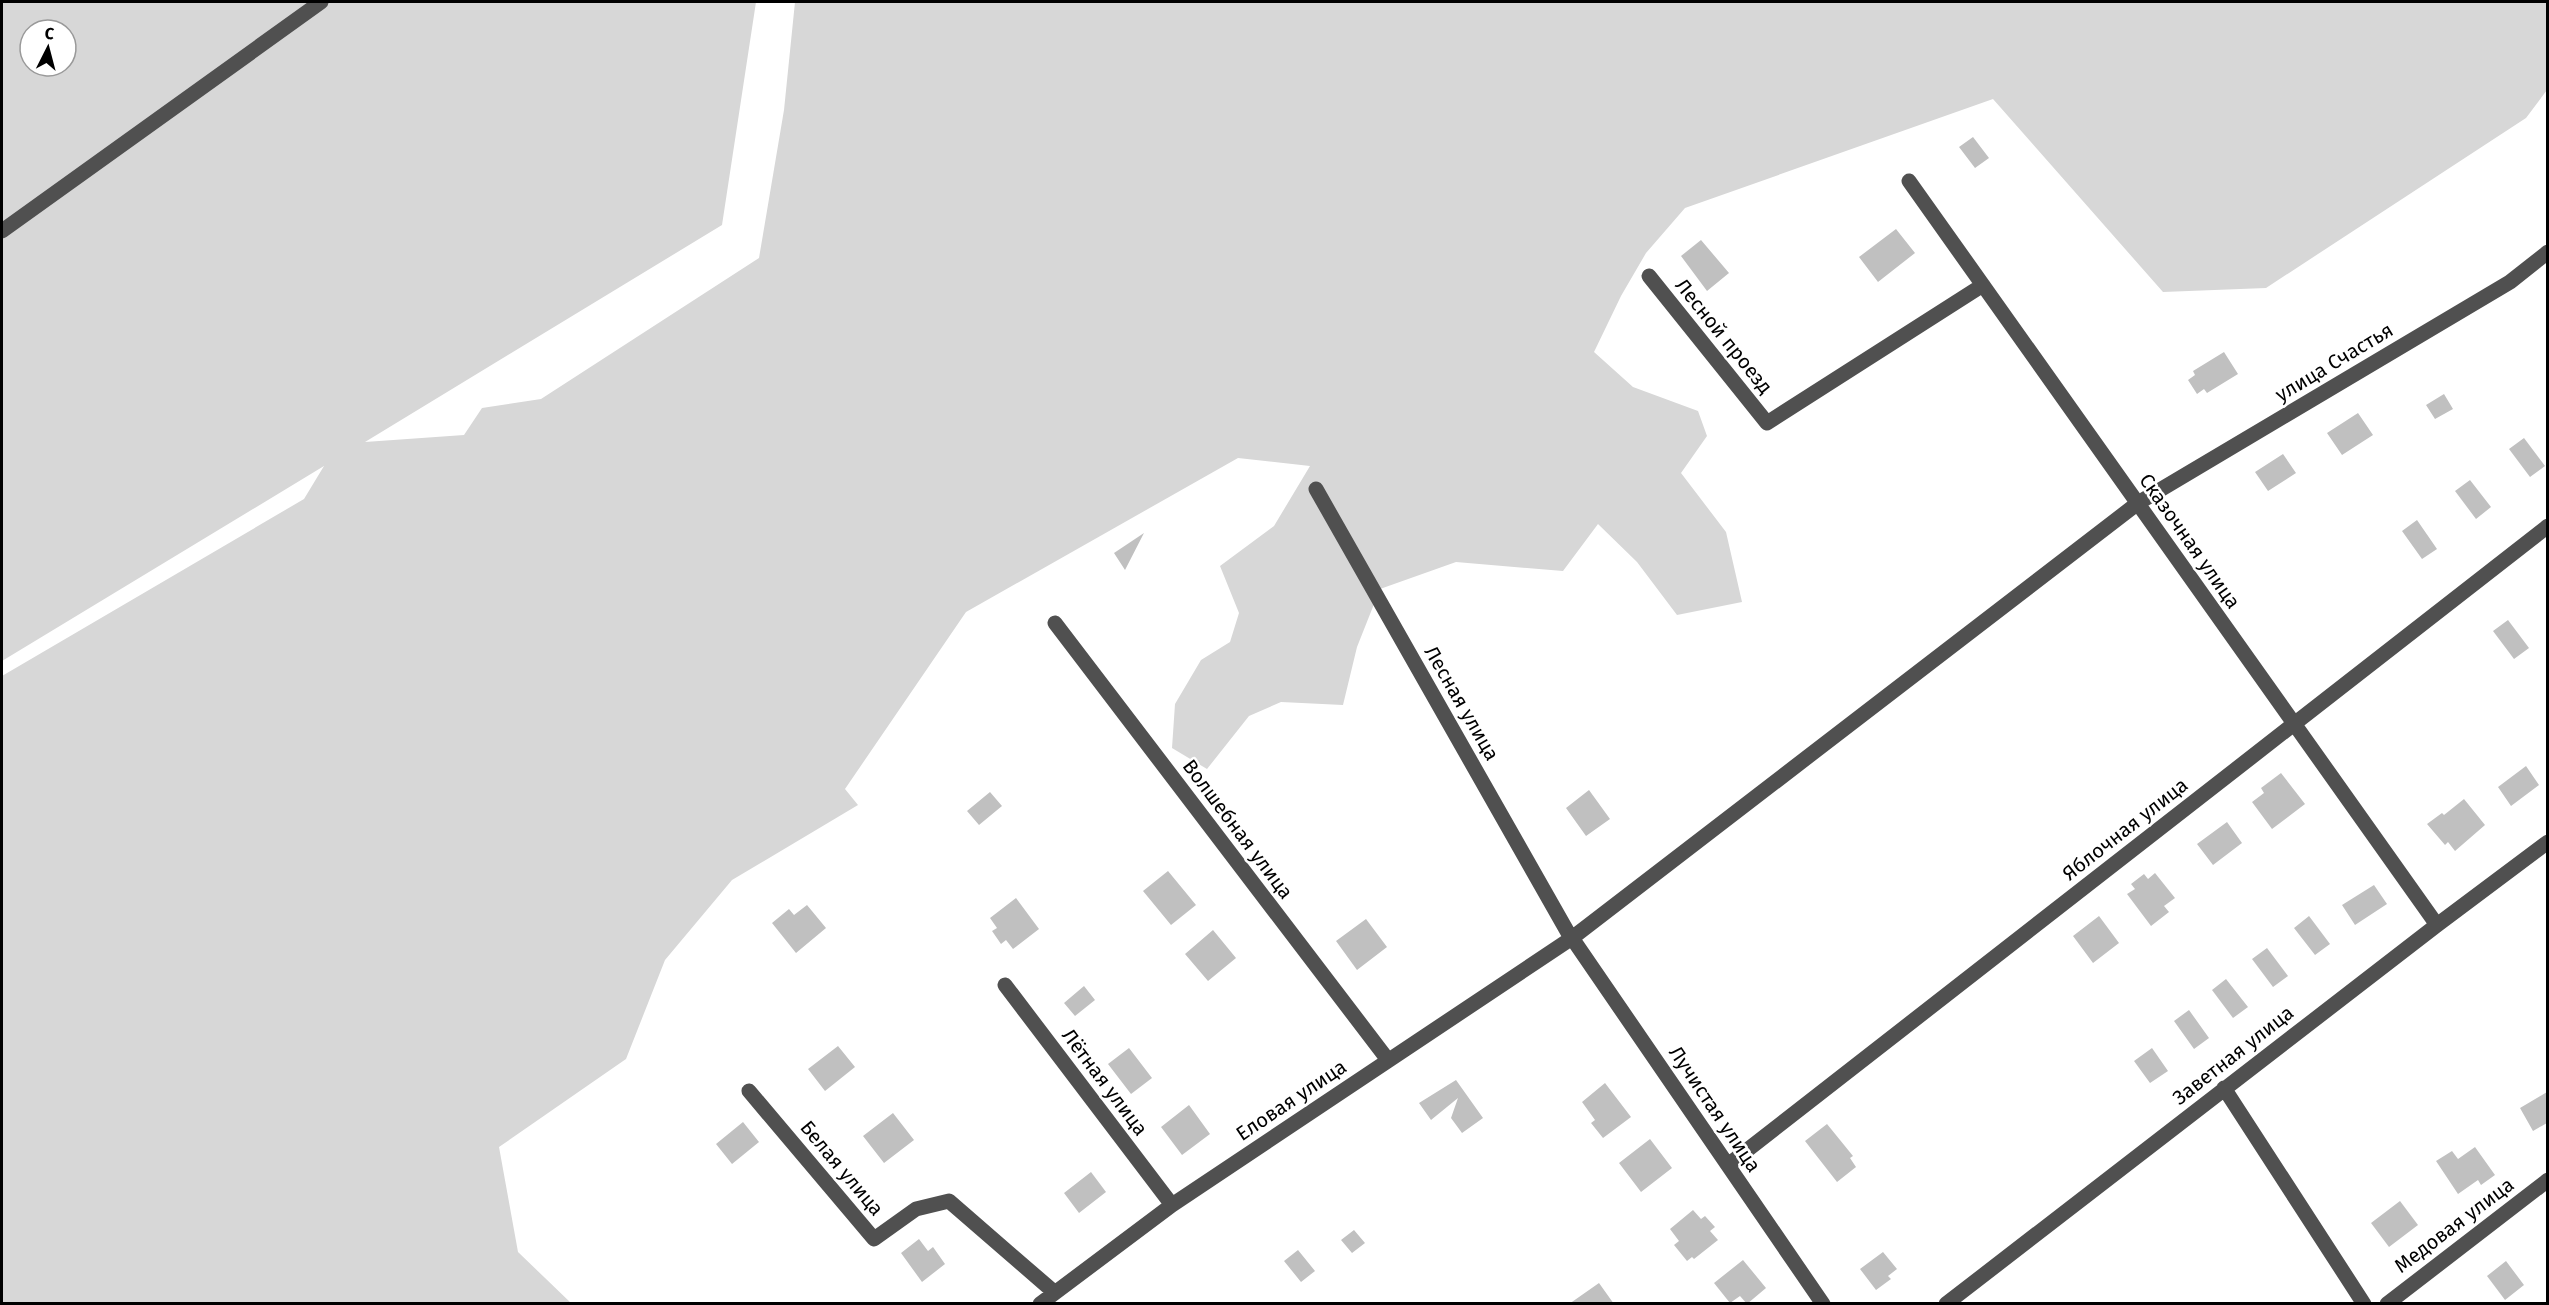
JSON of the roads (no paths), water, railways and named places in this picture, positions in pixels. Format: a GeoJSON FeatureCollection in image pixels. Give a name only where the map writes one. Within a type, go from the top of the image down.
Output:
{"type":"FeatureCollection","features":[{"type":"Feature","properties":{"kind":"street"},"geometry":{"type":"LineString","coordinates":[[2,231],[321,2]]}},
{"type":"Feature","properties":{"kind":"street","name":"Сказочная улица"},"geometry":{"type":"LineString","coordinates":[[1909,181],[2437,925]]}},
{"type":"Feature","properties":{"kind":"street","name":"улица Счастья"},"geometry":{"type":"LineString","coordinates":[[1571,938],[2138,503],[2510,282],[2547,252]]}},
{"type":"Feature","properties":{"kind":"street","name":"Лесной проезд"},"geometry":{"type":"LineString","coordinates":[[1649,276],[1767,423],[1983,285]]}},
{"type":"Feature","properties":{"kind":"street","name":"Лесная улица"},"geometry":{"type":"LineString","coordinates":[[1316,489],[1571,938]]}},
{"type":"Feature","properties":{"kind":"street","name":"Яблочная улица"},"geometry":{"type":"LineString","coordinates":[[1728,1165],[2547,526]]}},
{"type":"Feature","properties":{"kind":"street","name":"Волшебная улица"},"geometry":{"type":"LineString","coordinates":[[1055,623],[1388,1060]]}},
{"type":"Feature","properties":{"kind":"street","name":"Заветная улица"},"geometry":{"type":"LineString","coordinates":[[1946,1304],[2224,1088],[2547,842]]}},
{"type":"Feature","properties":{"kind":"street","name":"Еловая улица"},"geometry":{"type":"LineString","coordinates":[[1040,1304],[1172,1205],[1571,938]]}},
{"type":"Feature","properties":{"kind":"street","name":"Лучистая улица"},"geometry":{"type":"LineString","coordinates":[[1571,938],[1823,1304]]}},
{"type":"Feature","properties":{"kind":"street","name":"Лётная улица"},"geometry":{"type":"LineString","coordinates":[[1005,985],[1172,1205]]}},
{"type":"Feature","properties":{"kind":"street"},"geometry":{"type":"LineString","coordinates":[[2224,1088],[2364,1304]]}},
{"type":"Feature","properties":{"kind":"street","name":"Белая улица"},"geometry":{"type":"LineString","coordinates":[[749,1091],[874,1239],[916,1209],[949,1201],[1054,1292]]}},
{"type":"Feature","properties":{"kind":"street","name":"Медовая улица"},"geometry":{"type":"LineString","coordinates":[[2387,1304],[2547,1180]]}}]}
